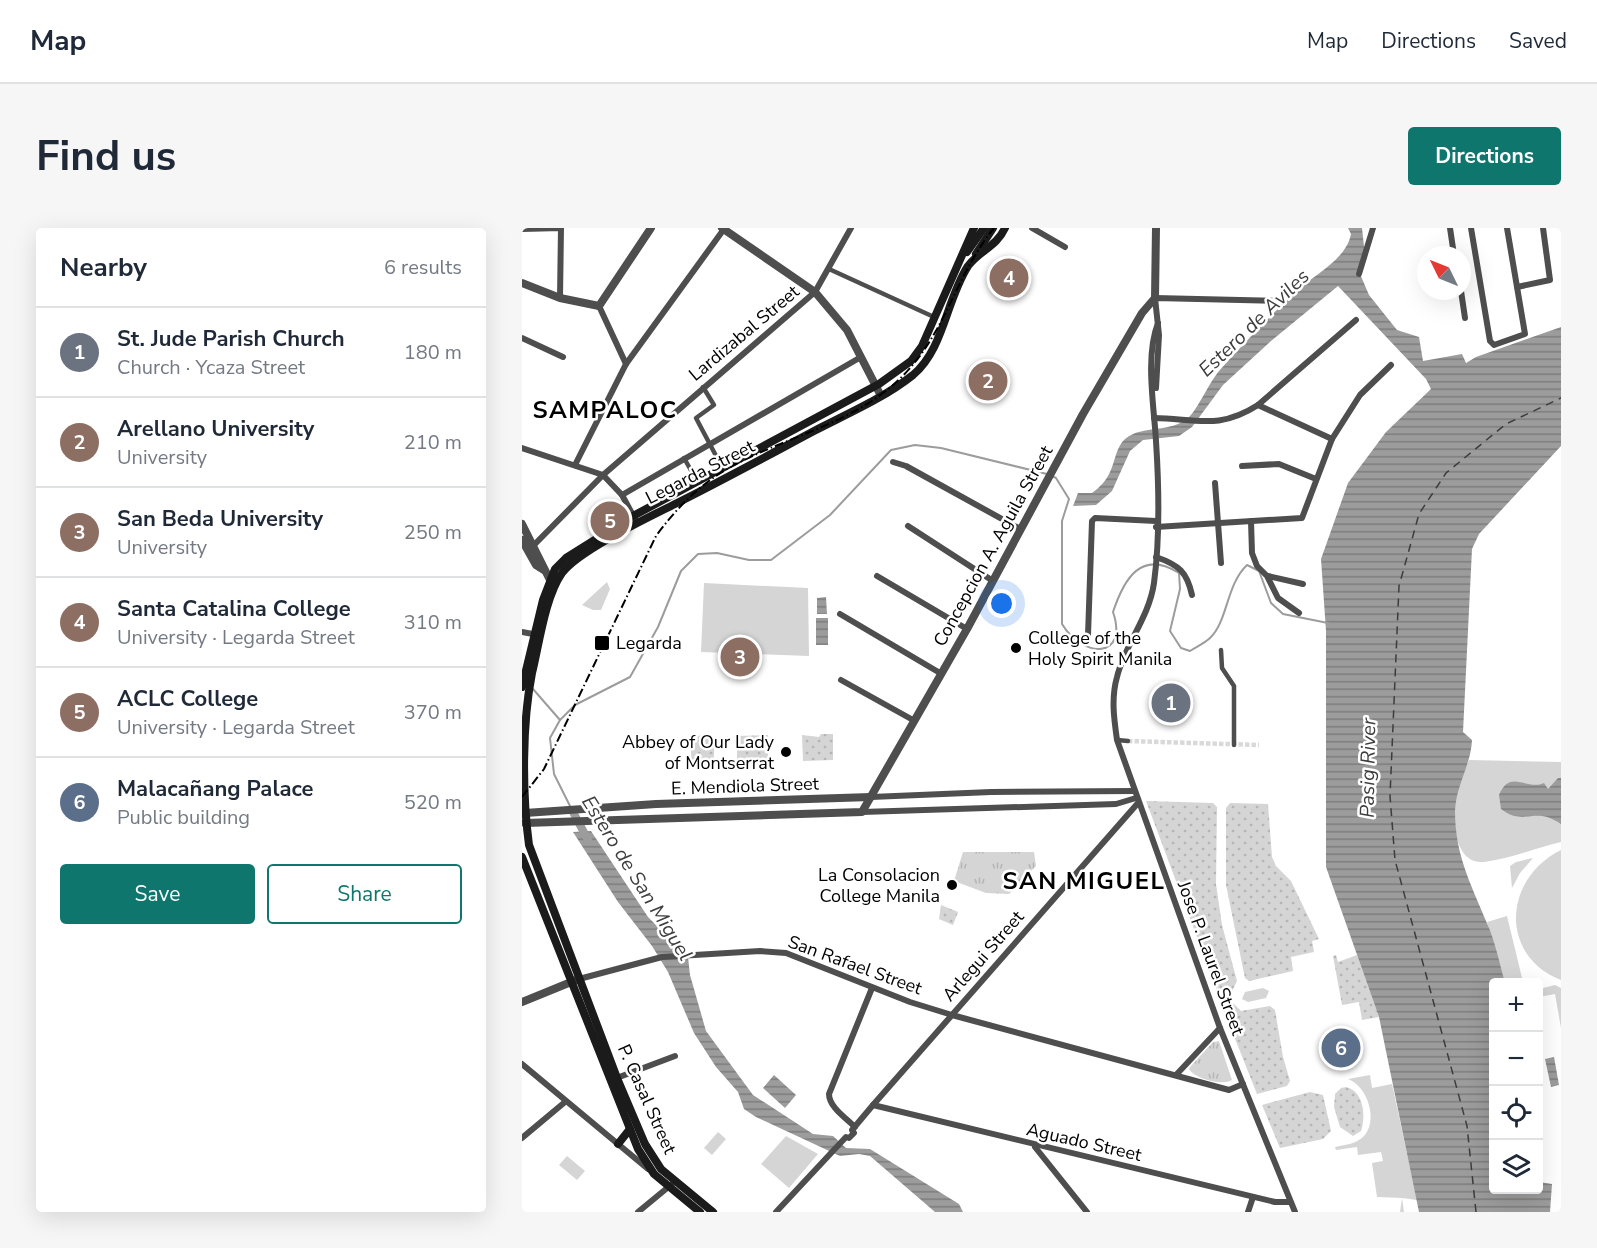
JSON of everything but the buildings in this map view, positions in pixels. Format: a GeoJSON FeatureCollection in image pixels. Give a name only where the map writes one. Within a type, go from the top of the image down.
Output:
{"type":"FeatureCollection","features":[{"type":"Feature","properties":{"kind":"main road","name":"Legarda Street"},"geometry":{"type":"LineString","coordinates":[[635,519],[881,396],[912,376],[927,360],[964,265],[974,228]]}},
{"type":"Feature","properties":{"kind":"main road"},"geometry":{"type":"LineString","coordinates":[[964,265],[984,228]]}},
{"type":"Feature","properties":{"kind":"main road"},"geometry":{"type":"LineString","coordinates":[[964,265],[993,228]]}},
{"type":"Feature","properties":{"kind":"main road","name":"Legarda Street"},"geometry":{"type":"LineString","coordinates":[[522,687],[557,566],[697,481],[875,386],[911,361],[922,346],[934,317],[964,265],[999,239],[1005,228]]}},
{"type":"Feature","properties":{"kind":"main road","name":"Legarda Street"},"geometry":{"type":"LineString","coordinates":[[538,635],[524,714],[523,824],[576,965],[575,980]]}},
{"type":"Feature","properties":{"kind":"main road"},"geometry":{"type":"LineString","coordinates":[[522,856],[575,980]]}},
{"type":"Feature","properties":{"kind":"main road","name":"P. Casal Street"},"geometry":{"type":"LineString","coordinates":[[575,980],[643,1160],[654,1174],[713,1212]]}},
{"type":"Feature","properties":{"kind":"main road","name":"P. Casal Street"},"geometry":{"type":"LineString","coordinates":[[613,1079],[652,1158],[672,1184],[700,1212]]}},
{"type":"Feature","properties":{"kind":"main road"},"geometry":{"type":"LineString","coordinates":[[618,1144],[630,1130]]}},
{"type":"Feature","properties":{"kind":"street"},"geometry":{"type":"LineString","coordinates":[[522,229],[561,228],[560,298]]}},
{"type":"Feature","properties":{"kind":"street"},"geometry":{"type":"LineString","coordinates":[[599,306],[651,228]]}},
{"type":"Feature","properties":{"kind":"street","name":"Lardizabal Street"},"geometry":{"type":"LineString","coordinates":[[534,544],[603,475],[815,292],[851,228]]}},
{"type":"Feature","properties":{"kind":"street"},"geometry":{"type":"LineString","coordinates":[[1032,228],[1065,247]]}},
{"type":"Feature","properties":{"kind":"street","name":"Jose P. Laurel Street"},"geometry":{"type":"LineString","coordinates":[[1156,228],[1155,298],[1159,363],[1154,395],[1156,560],[1149,608],[1117,675],[1113,695],[1117,740],[1220,1028],[1295,1212]]}},
{"type":"Feature","properties":{"kind":"street"},"geometry":{"type":"LineString","coordinates":[[1359,274],[1373,228]]}},
{"type":"Feature","properties":{"kind":"street"},"geometry":{"type":"LineString","coordinates":[[1450,228],[1453,246]]}},
{"type":"Feature","properties":{"kind":"street"},"geometry":{"type":"LineString","coordinates":[[1471,228],[1493,344],[1525,334],[1507,228]]}},
{"type":"Feature","properties":{"kind":"street"},"geometry":{"type":"LineString","coordinates":[[1517,288],[1550,280],[1543,228]]}},
{"type":"Feature","properties":{"kind":"street"},"geometry":{"type":"LineString","coordinates":[[575,465],[626,364],[723,229],[815,292],[847,330],[881,396]]}},
{"type":"Feature","properties":{"kind":"street"},"geometry":{"type":"LineString","coordinates":[[829,268],[934,317]]}},
{"type":"Feature","properties":{"kind":"street"},"geometry":{"type":"LineString","coordinates":[[522,283],[560,298],[599,306]]}},
{"type":"Feature","properties":{"kind":"street"},"geometry":{"type":"LineString","coordinates":[[1155,298],[1283,301]]}},
{"type":"Feature","properties":{"kind":"street","name":"Concepcion A. Aguila Street"},"geometry":{"type":"LineString","coordinates":[[862,812],[967,629],[1053,468],[1142,313],[1155,298]]}},
{"type":"Feature","properties":{"kind":"street"},"geometry":{"type":"LineString","coordinates":[[1462,300],[1465,318]]}},
{"type":"Feature","properties":{"kind":"street"},"geometry":{"type":"LineString","coordinates":[[599,306],[626,364]]}},
{"type":"Feature","properties":{"kind":"street"},"geometry":{"type":"LineString","coordinates":[[1154,419],[1226,422],[1258,405],[1356,320]]}},
{"type":"Feature","properties":{"kind":"street"},"geometry":{"type":"LineString","coordinates":[[522,338],[563,357]]}},
{"type":"Feature","properties":{"kind":"street"},"geometry":{"type":"LineString","coordinates":[[621,495],[861,357]]}},
{"type":"Feature","properties":{"kind":"street"},"geometry":{"type":"LineString","coordinates":[[1088,636],[1089,533],[1095,518],[1156,524],[1302,518],[1332,439],[1360,395],[1391,364]]}},
{"type":"Feature","properties":{"kind":"street"},"geometry":{"type":"LineString","coordinates":[[703,387],[714,405],[696,418],[723,469]]}},
{"type":"Feature","properties":{"kind":"street"},"geometry":{"type":"LineString","coordinates":[[1258,405],[1332,439]]}},
{"type":"Feature","properties":{"kind":"street"},"geometry":{"type":"LineString","coordinates":[[522,448],[603,475],[621,495],[635,519]]}},
{"type":"Feature","properties":{"kind":"street"},"geometry":{"type":"LineString","coordinates":[[684,458],[697,481]]}},
{"type":"Feature","properties":{"kind":"street"},"geometry":{"type":"LineString","coordinates":[[893,462],[906,466],[1020,529]]}},
{"type":"Feature","properties":{"kind":"street"},"geometry":{"type":"LineString","coordinates":[[1242,466],[1279,464],[1316,479]]}},
{"type":"Feature","properties":{"kind":"street"},"geometry":{"type":"LineString","coordinates":[[1215,483],[1221,562]]}},
{"type":"Feature","properties":{"kind":"street"},"geometry":{"type":"LineString","coordinates":[[1251,521],[1253,559],[1267,576],[1278,598],[1299,613]]}},
{"type":"Feature","properties":{"kind":"street"},"geometry":{"type":"LineString","coordinates":[[522,524],[552,584]]}},
{"type":"Feature","properties":{"kind":"street"},"geometry":{"type":"LineString","coordinates":[[908,526],[993,581]]}},
{"type":"Feature","properties":{"kind":"street"},"geometry":{"type":"LineString","coordinates":[[522,540],[536,565],[544,570]]}},
{"type":"Feature","properties":{"kind":"street"},"geometry":{"type":"LineString","coordinates":[[1156,560],[1180,567],[1188,578],[1192,595]]}},
{"type":"Feature","properties":{"kind":"street"},"geometry":{"type":"LineString","coordinates":[[877,576],[967,629]]}},
{"type":"Feature","properties":{"kind":"street"},"geometry":{"type":"LineString","coordinates":[[1267,576],[1290,584],[1303,584]]}},
{"type":"Feature","properties":{"kind":"street"},"geometry":{"type":"LineString","coordinates":[[840,614],[940,673]]}},
{"type":"Feature","properties":{"kind":"street"},"geometry":{"type":"LineString","coordinates":[[522,632],[538,635]]}},
{"type":"Feature","properties":{"kind":"street"},"geometry":{"type":"LineString","coordinates":[[1221,650],[1222,668],[1234,686],[1234,745]]}},
{"type":"Feature","properties":{"kind":"street"},"geometry":{"type":"LineString","coordinates":[[841,680],[913,720]]}},
{"type":"Feature","properties":{"kind":"street"},"geometry":{"type":"LineString","coordinates":[[1117,740],[1128,741]]}},
{"type":"Feature","properties":{"kind":"street"},"geometry":{"type":"LineString","coordinates":[[991,792],[991,806]]}},
{"type":"Feature","properties":{"kind":"street","name":"E. Mendiola Street"},"geometry":{"type":"LineString","coordinates":[[523,813],[557,809],[991,792],[1136,797]]}},
{"type":"Feature","properties":{"kind":"street"},"geometry":{"type":"LineString","coordinates":[[967,793],[967,807]]}},
{"type":"Feature","properties":{"kind":"street","name":"E. Mendiola Street"},"geometry":{"type":"LineString","coordinates":[[523,824],[568,820],[1116,804],[1136,797]]}},
{"type":"Feature","properties":{"kind":"street","name":"Arlegui Street"},"geometry":{"type":"LineString","coordinates":[[776,1212],[832,1154],[846,1137],[845,1134],[849,1129],[854,1128],[952,1015],[1136,797]]}},
{"type":"Feature","properties":{"kind":"street","name":"San Rafael Street"},"geometry":{"type":"LineString","coordinates":[[522,1002],[575,980],[658,958],[688,954],[760,951],[786,953],[872,988],[952,1015],[1229,1090],[1243,1084]]}},
{"type":"Feature","properties":{"kind":"street"},"geometry":{"type":"LineString","coordinates":[[854,1128],[829,1100],[829,1094],[872,988]]}},
{"type":"Feature","properties":{"kind":"street"},"geometry":{"type":"LineString","coordinates":[[1176,1075],[1220,1028]]}},
{"type":"Feature","properties":{"kind":"street"},"geometry":{"type":"LineString","coordinates":[[613,1079],[675,1056]]}},
{"type":"Feature","properties":{"kind":"street"},"geometry":{"type":"LineString","coordinates":[[522,1064],[654,1174]]}},
{"type":"Feature","properties":{"kind":"street"},"geometry":{"type":"LineString","coordinates":[[522,1138],[565,1102]]}},
{"type":"Feature","properties":{"kind":"street","name":"Aguado Street"},"geometry":{"type":"LineString","coordinates":[[873,1105],[1253,1197],[1275,1202],[1290,1202]]}},
{"type":"Feature","properties":{"kind":"street"},"geometry":{"type":"LineString","coordinates":[[1035,1146],[1087,1212]]}},
{"type":"Feature","properties":{"kind":"street"},"geometry":{"type":"LineString","coordinates":[[638,1212],[672,1184]]}},
{"type":"Feature","properties":{"kind":"street"},"geometry":{"type":"LineString","coordinates":[[1248,1212],[1253,1197]]}},
{"type":"Feature","properties":{"kind":"green space"},"geometry":{"type":"Polygon","coordinates":[[[607,582],[610,589],[601,610],[593,610],[582,605],[607,582]]]}},
{"type":"Feature","properties":{"kind":"green space"},"geometry":{"type":"Polygon","coordinates":[[[704,583],[808,588],[809,656],[701,652],[704,583]]]}},
{"type":"Feature","properties":{"kind":"green space"},"geometry":{"type":"Polygon","coordinates":[[[709,733],[709,737],[714,737],[714,761],[709,761],[709,765],[697,765],[697,762],[691,762],[691,738],[709,733]]]}},
{"type":"Feature","properties":{"kind":"green space"},"geometry":{"type":"Polygon","coordinates":[[[821,734],[833,734],[833,760],[803,761],[802,735],[819,737],[821,734]]]}},
{"type":"Feature","properties":{"kind":"green space"},"geometry":{"type":"Polygon","coordinates":[[[768,735],[768,764],[744,764],[743,760],[737,760],[737,736],[768,735]]]}},
{"type":"Feature","properties":{"kind":"green space"},"geometry":{"type":"Polygon","coordinates":[[[1469,760],[1561,762],[1561,842],[1493,861],[1473,861],[1465,855],[1456,835],[1454,811],[1457,790],[1469,760]]]}},
{"type":"Feature","properties":{"kind":"green space"},"geometry":{"type":"Polygon","coordinates":[[[1146,801],[1213,803],[1217,807],[1216,884],[1222,925],[1237,981],[1231,993],[1219,996],[1146,801]]]}},
{"type":"Feature","properties":{"kind":"green space"},"geometry":{"type":"Polygon","coordinates":[[[1230,803],[1268,804],[1272,857],[1276,866],[1291,881],[1319,939],[1312,941],[1314,952],[1291,957],[1293,971],[1249,981],[1245,978],[1226,885],[1226,808],[1230,803]]]}},
{"type":"Feature","properties":{"kind":"green space"},"geometry":{"type":"Polygon","coordinates":[[[1561,850],[1561,980],[1541,968],[1526,953],[1518,935],[1516,916],[1519,897],[1528,879],[1542,863],[1561,850]]]}},
{"type":"Feature","properties":{"kind":"green space"},"geometry":{"type":"Polygon","coordinates":[[[963,852],[1034,852],[1036,866],[1009,894],[986,893],[954,881],[963,852]]]}},
{"type":"Feature","properties":{"kind":"green space"},"geometry":{"type":"Polygon","coordinates":[[[1533,858],[1520,873],[1512,888],[1510,866],[1516,862],[1533,858]]]}},
{"type":"Feature","properties":{"kind":"green space"},"geometry":{"type":"Polygon","coordinates":[[[941,905],[958,912],[953,925],[939,919],[941,905]]]}},
{"type":"Feature","properties":{"kind":"green space"},"geometry":{"type":"Polygon","coordinates":[[[1507,916],[1522,978],[1504,978],[1487,922],[1507,916]]]}},
{"type":"Feature","properties":{"kind":"green space"},"geometry":{"type":"Polygon","coordinates":[[[1336,955],[1338,962],[1357,955],[1379,1017],[1362,1020],[1359,1002],[1342,1005],[1333,956],[1336,955]]]}},
{"type":"Feature","properties":{"kind":"green space"},"geometry":{"type":"Polygon","coordinates":[[[1555,985],[1561,988],[1561,1028],[1555,994],[1543,996],[1543,988],[1555,985]]]}},
{"type":"Feature","properties":{"kind":"green space"},"geometry":{"type":"Polygon","coordinates":[[[1263,988],[1269,991],[1266,998],[1248,1002],[1242,999],[1245,992],[1263,988]]]}},
{"type":"Feature","properties":{"kind":"green space"},"geometry":{"type":"Polygon","coordinates":[[[1233,1003],[1241,1011],[1270,1006],[1275,1010],[1283,1057],[1290,1081],[1287,1086],[1257,1094],[1222,1006],[1233,1003]]]}},
{"type":"Feature","properties":{"kind":"green space"},"geometry":{"type":"Polygon","coordinates":[[[1219,1041],[1232,1080],[1228,1082],[1216,1082],[1197,1076],[1189,1069],[1213,1042],[1219,1041]]]}},
{"type":"Feature","properties":{"kind":"green space"},"geometry":{"type":"Polygon","coordinates":[[[1370,1075],[1372,1088],[1392,1084],[1417,1200],[1377,1197],[1372,1163],[1383,1161],[1381,1152],[1358,1155],[1357,1147],[1336,1150],[1335,1147],[1360,1139],[1368,1130],[1371,1114],[1366,1096],[1355,1083],[1348,1079],[1370,1075]]]}},
{"type":"Feature","properties":{"kind":"green space"},"geometry":{"type":"Polygon","coordinates":[[[1346,1087],[1357,1094],[1363,1112],[1361,1131],[1353,1136],[1340,1127],[1334,1107],[1335,1094],[1341,1088],[1346,1087]]]}},
{"type":"Feature","properties":{"kind":"green space"},"geometry":{"type":"Polygon","coordinates":[[[1310,1092],[1323,1095],[1331,1131],[1323,1139],[1280,1148],[1262,1105],[1310,1092]]]}},
{"type":"Feature","properties":{"kind":"green space"},"geometry":{"type":"Polygon","coordinates":[[[718,1132],[726,1139],[712,1155],[704,1148],[718,1132]]]}},
{"type":"Feature","properties":{"kind":"green space"},"geometry":{"type":"Polygon","coordinates":[[[786,1136],[818,1154],[789,1188],[761,1164],[786,1136]]]}},
{"type":"Feature","properties":{"kind":"green space"},"geometry":{"type":"Polygon","coordinates":[[[567,1156],[585,1171],[577,1180],[559,1165],[567,1156]]]}},
{"type":"Feature","properties":{"kind":"green space"},"geometry":{"type":"Polygon","coordinates":[[[1402,1198],[1404,1212],[1400,1212],[1402,1198]]]}},
{"type":"Feature","properties":{"kind":"water","name":"Pasig River"},"geometry":{"type":"Polygon","coordinates":[[[1348,228],[1362,228],[1365,256],[1360,274],[1369,295],[1397,330],[1419,337],[1423,361],[1462,354],[1466,363],[1476,357],[1561,327],[1561,446],[1479,534],[1472,549],[1463,732],[1472,740],[1455,811],[1461,854],[1492,936],[1504,978],[1489,978],[1489,1194],[1543,1194],[1543,1183],[1552,1184],[1550,1212],[1419,1212],[1379,1017],[1326,867],[1326,631],[1321,559],[1348,483],[1386,432],[1431,389],[1426,379],[1338,286],[1271,341],[1223,385],[1192,427],[1179,436],[1143,440],[1130,451],[1112,491],[1096,505],[1073,506],[1078,493],[1092,493],[1105,481],[1125,439],[1132,434],[1174,426],[1189,417],[1219,371],[1292,295],[1335,260],[1348,244],[1351,234],[1348,228]]]}},
{"type":"Feature","properties":{"kind":"water"},"geometry":{"type":"Polygon","coordinates":[[[826,597],[827,614],[817,614],[817,598],[826,597]]]}},
{"type":"Feature","properties":{"kind":"water"},"geometry":{"type":"Polygon","coordinates":[[[816,618],[828,618],[828,645],[816,645],[816,618]]]}},
{"type":"Feature","properties":{"kind":"water"},"geometry":{"type":"Polygon","coordinates":[[[1558,778],[1561,778],[1561,824],[1543,816],[1516,816],[1501,809],[1499,795],[1508,783],[1514,781],[1538,785],[1544,783],[1548,789],[1558,778]]]}},
{"type":"Feature","properties":{"kind":"water"},"geometry":{"type":"Polygon","coordinates":[[[591,831],[648,917],[688,957],[690,975],[706,1031],[753,1095],[813,1134],[833,1136],[846,1148],[870,1149],[959,1204],[963,1212],[935,1212],[870,1156],[859,1154],[840,1156],[756,1117],[744,1109],[738,1092],[716,1067],[694,1033],[668,972],[652,946],[618,902],[573,832],[591,831]]]}},
{"type":"Feature","properties":{"kind":"water"},"geometry":{"type":"Polygon","coordinates":[[[1554,1057],[1559,1085],[1551,1087],[1545,1059],[1554,1057]]]}},
{"type":"Feature","properties":{"kind":"water"},"geometry":{"type":"Polygon","coordinates":[[[774,1075],[796,1095],[785,1108],[763,1088],[774,1075]]]}},
{"type":"Feature","properties":{"kind":"waterway","name":"Estero de San Miguel"},"geometry":{"type":"LineString","coordinates":[[571,808],[554,774],[550,738],[560,720],[575,705],[630,677],[658,627],[681,571],[698,554],[717,553],[749,560],[771,560],[830,515],[891,450],[915,445],[941,448],[1047,474]]}},
{"type":"Feature","properties":{"kind":"waterway"},"geometry":{"type":"LineString","coordinates":[[1052,476],[1056,478],[1069,499],[1062,521],[1062,624],[1081,644],[1101,649],[1109,646],[1115,639],[1116,627],[1113,612],[1123,589],[1136,571],[1154,564],[1166,566],[1179,573],[1180,589],[1170,631],[1181,648],[1190,651],[1208,640],[1216,631],[1235,582],[1247,565],[1259,571],[1271,603],[1283,614],[1328,623]]}},
{"type":"Feature","properties":{"kind":"waterway"},"geometry":{"type":"LineString","coordinates":[[533,689],[560,720]]}},
{"type":"Feature","properties":{"kind":"waterway","name":"Estero de San Miguel"},"geometry":{"type":"LineString","coordinates":[[573,812],[588,840]]}},
{"type":"Feature","properties":{"kind":"ferry route"},"geometry":{"type":"LineString","coordinates":[[1476,1212],[1467,1126],[1395,860],[1390,796],[1399,586],[1419,514],[1446,473],[1506,424],[1561,398]]}},
{"type":"Feature","properties":{"kind":"tunnel"},"geometry":{"type":"LineString","coordinates":[[1128,741],[1259,745]]}},
{"type":"Feature","properties":{"kind":"railway"},"geometry":{"type":"LineString","coordinates":[[522,797],[544,769],[656,536],[664,525],[692,495],[724,471],[852,413],[887,390],[922,353],[935,333],[979,248],[994,228]]}},
{"type":"Feature","properties":{"kind":"place","name":"Santa Catalina College"},"geometry":{"type":"Point","coordinates":[1009,278]}},
{"type":"Feature","properties":{"kind":"place","name":"Arellano University"},"geometry":{"type":"Point","coordinates":[988,381]}},
{"type":"Feature","properties":{"kind":"place","name":"ACLC College"},"geometry":{"type":"Point","coordinates":[610,521]}},
{"type":"Feature","properties":{"kind":"place","name":"Legarda"},"geometry":{"type":"Point","coordinates":[602,643]}},
{"type":"Feature","properties":{"kind":"place","name":"College of the Holy Spirit Manila"},"geometry":{"type":"Point","coordinates":[1016,648]}},
{"type":"Feature","properties":{"kind":"place","name":"San Beda University"},"geometry":{"type":"Point","coordinates":[740,657]}},
{"type":"Feature","properties":{"kind":"place","name":"St. Jude Parish Church"},"geometry":{"type":"Point","coordinates":[1171,703]}},
{"type":"Feature","properties":{"kind":"place","name":"Abbey of Our Lady of Montserrat"},"geometry":{"type":"Point","coordinates":[786,752]}},
{"type":"Feature","properties":{"kind":"place","name":"La Consolacion College Manila"},"geometry":{"type":"Point","coordinates":[952,885]}},
{"type":"Feature","properties":{"kind":"place","name":"Malacañang Palace"},"geometry":{"type":"Point","coordinates":[1341,1048]}},
{"type":"Feature","properties":{"kind":"district","name":"SAMPALOC"},"geometry":{"type":"Point","coordinates":[605,410]}},
{"type":"Feature","properties":{"kind":"district","name":"SAN MIGUEL"},"geometry":{"type":"Point","coordinates":[1084,881]}},
{"type":"Feature","properties":{"kind":"water label","name":"Estero de Aviles"},"geometry":{"type":"Point","coordinates":[1254,323]}}]}
